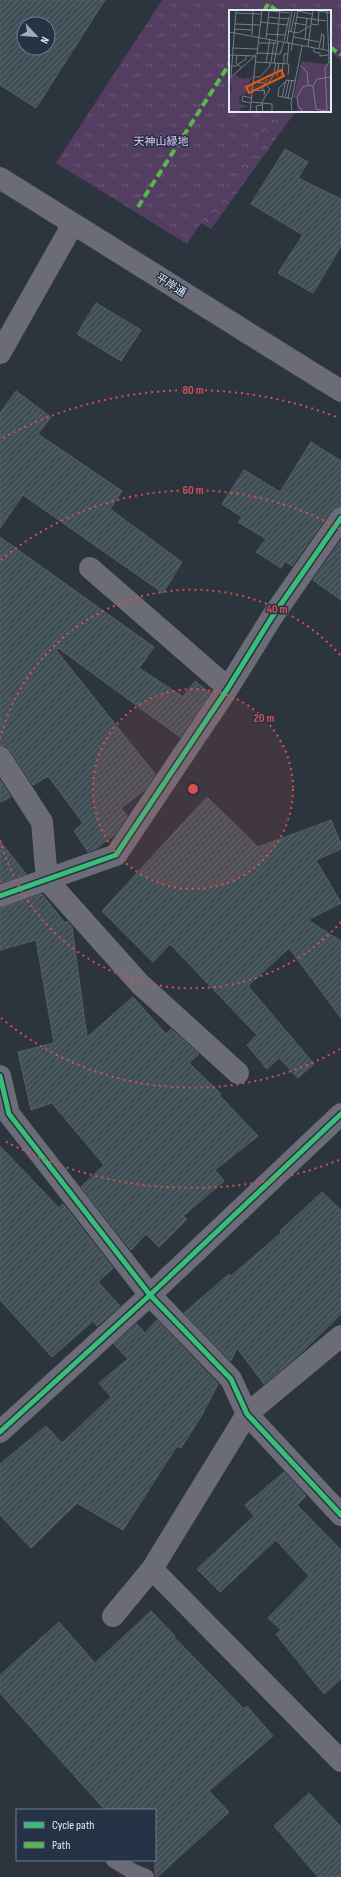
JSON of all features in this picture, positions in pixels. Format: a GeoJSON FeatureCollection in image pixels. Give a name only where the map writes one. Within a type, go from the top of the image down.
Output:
{"type":"FeatureCollection","features":[{"type":"Feature","properties":{"kind":"street","name":"平岸通"},"geometry":{"type":"LineString","coordinates":[[0,178],[341,391]]}},
{"type":"Feature","properties":{"kind":"street"},"geometry":{"type":"LineString","coordinates":[[0,352],[73,224]]}},
{"type":"Feature","properties":{"kind":"street"},"geometry":{"type":"LineString","coordinates":[[0,896],[116,855],[228,688],[272,617],[341,518]]}},
{"type":"Feature","properties":{"kind":"street"},"geometry":{"type":"LineString","coordinates":[[90,568],[228,688]]}},
{"type":"Feature","properties":{"kind":"street"},"geometry":{"type":"LineString","coordinates":[[0,757],[42,822],[47,880],[140,984],[238,1073]]}},
{"type":"Feature","properties":{"kind":"street"},"geometry":{"type":"LineString","coordinates":[[0,1076],[9,1114],[150,1295],[231,1379],[247,1414],[341,1515]]}},
{"type":"Feature","properties":{"kind":"street"},"geometry":{"type":"LineString","coordinates":[[0,1432],[150,1295],[341,1114]]}},
{"type":"Feature","properties":{"kind":"street"},"geometry":{"type":"LineString","coordinates":[[113,1616],[152,1570],[247,1414],[341,1336]]}},
{"type":"Feature","properties":{"kind":"street"},"geometry":{"type":"LineString","coordinates":[[152,1570],[341,1761]]}},
{"type":"Feature","properties":{"kind":"lane"},"geometry":{"type":"LineString","coordinates":[[116,1861],[132,1871],[146,1877]]}},
{"type":"Feature","properties":{"kind":"green space","name":"天神山緑地"},"geometry":{"type":"Polygon","coordinates":[[[162,0],[341,0],[341,60],[331,53],[331,10],[229,10],[229,112],[274,112],[187,244],[56,163],[162,0]]]}},
{"type":"Feature","properties":{"kind":"green space"},"geometry":{"type":"Polygon","coordinates":[[[229,112],[295,112],[211,229],[162,198],[229,112]]]}},
{"type":"Feature","properties":{"kind":"building"},"geometry":{"type":"Polygon","coordinates":[[[0,0],[105,0],[36,108],[0,85],[0,0]]]}},
{"type":"Feature","properties":{"kind":"building"},"geometry":{"type":"Polygon","coordinates":[[[285,149],[308,162],[298,178],[341,199],[341,246],[313,293],[278,273],[303,235],[251,204],[285,149]]]}},
{"type":"Feature","properties":{"kind":"building"},"geometry":{"type":"Polygon","coordinates":[[[96,303],[141,330],[121,361],[77,334],[96,303]]]}},
{"type":"Feature","properties":{"kind":"building"},"geometry":{"type":"Polygon","coordinates":[[[16,391],[51,417],[38,434],[122,491],[110,509],[182,562],[163,593],[23,495],[0,528],[0,413],[16,391]]]}},
{"type":"Feature","properties":{"kind":"building"},"geometry":{"type":"Polygon","coordinates":[[[311,442],[341,461],[341,506],[335,507],[331,511],[292,566],[285,561],[281,568],[256,552],[266,539],[238,522],[242,517],[222,504],[244,470],[280,492],[311,442]]]}},
{"type":"Feature","properties":{"kind":"building"},"geometry":{"type":"Polygon","coordinates":[[[0,537],[154,647],[139,668],[183,697],[195,681],[210,693],[180,737],[58,648],[56,650],[155,774],[145,790],[121,808],[127,816],[114,835],[97,848],[88,852],[74,831],[83,823],[48,776],[33,785],[10,750],[6,746],[0,745],[0,537]]]}},
{"type":"Feature","properties":{"kind":"building"},"geometry":{"type":"Polygon","coordinates":[[[341,540],[341,600],[313,580],[341,540]]]}},
{"type":"Feature","properties":{"kind":"building"},"geometry":{"type":"Polygon","coordinates":[[[0,780],[11,797],[0,802],[0,780]]]}},
{"type":"Feature","properties":{"kind":"building"},"geometry":{"type":"Polygon","coordinates":[[[207,797],[258,847],[331,820],[341,844],[341,849],[316,860],[341,903],[308,920],[341,941],[341,1018],[289,948],[248,986],[314,1064],[298,1078],[279,1058],[267,1069],[247,1045],[257,1035],[170,944],[153,962],[102,911],[207,797]]]}},
{"type":"Feature","properties":{"kind":"building"},"geometry":{"type":"Polygon","coordinates":[[[0,841],[26,874],[0,883],[0,841]]]}},
{"type":"Feature","properties":{"kind":"building"},"geometry":{"type":"Polygon","coordinates":[[[42,894],[64,922],[68,922],[72,927],[87,1037],[133,997],[166,1034],[171,1029],[199,1054],[189,1063],[221,1094],[219,1095],[258,1136],[215,1170],[224,1181],[183,1216],[187,1219],[159,1247],[146,1234],[131,1250],[81,1187],[104,1165],[52,1103],[31,1110],[18,1052],[54,1043],[36,940],[0,950],[0,908],[42,894]]]}},
{"type":"Feature","properties":{"kind":"building"},"geometry":{"type":"Polygon","coordinates":[[[0,1146],[59,1208],[63,1204],[113,1268],[98,1282],[120,1306],[97,1326],[93,1321],[52,1357],[0,1300],[0,1146]]]}},
{"type":"Feature","properties":{"kind":"building"},"geometry":{"type":"Polygon","coordinates":[[[322,1192],[341,1210],[341,1314],[301,1353],[264,1384],[237,1348],[231,1361],[184,1313],[229,1274],[231,1276],[281,1233],[280,1231],[322,1192]]]}},
{"type":"Feature","properties":{"kind":"building"},"geometry":{"type":"Polygon","coordinates":[[[157,1320],[218,1384],[202,1415],[181,1448],[177,1446],[123,1530],[77,1503],[31,1548],[0,1515],[0,1464],[46,1426],[62,1443],[111,1397],[99,1383],[128,1359],[114,1344],[137,1324],[145,1333],[157,1320]]]}},
{"type":"Feature","properties":{"kind":"building"},"geometry":{"type":"Polygon","coordinates":[[[284,1472],[306,1496],[297,1505],[341,1550],[341,1679],[324,1694],[276,1634],[281,1630],[268,1618],[309,1576],[276,1540],[220,1592],[197,1569],[254,1516],[245,1505],[284,1472]]]}},
{"type":"Feature","properties":{"kind":"building"},"geometry":{"type":"Polygon","coordinates":[[[151,1611],[175,1636],[174,1637],[244,1709],[247,1706],[273,1736],[209,1791],[229,1812],[157,1877],[155,1875],[156,1809],[104,1809],[0,1693],[0,1675],[59,1622],[95,1663],[151,1611]]]}},
{"type":"Feature","properties":{"kind":"building"},"geometry":{"type":"Polygon","coordinates":[[[309,1793],[341,1827],[341,1877],[318,1877],[274,1826],[309,1793]]]}},
{"type":"Feature","properties":{"kind":"marked path"},"geometry":{"type":"LineString","coordinates":[[265,10],[268,4],[276,10]]}},
{"type":"Feature","properties":{"kind":"marked path"},"geometry":{"type":"LineString","coordinates":[[331,48],[341,55]]}},
{"type":"Feature","properties":{"kind":"marked path"},"geometry":{"type":"LineString","coordinates":[[138,207],[229,65]]}},
{"type":"Feature","properties":{"kind":"cycle path"},"geometry":{"type":"LineString","coordinates":[[0,896],[116,855],[228,688],[272,617],[341,518]]}},
{"type":"Feature","properties":{"kind":"cycle path"},"geometry":{"type":"LineString","coordinates":[[0,1076],[9,1114],[150,1295],[231,1379],[247,1414],[341,1515]]}},
{"type":"Feature","properties":{"kind":"cycle path"},"geometry":{"type":"LineString","coordinates":[[0,1432],[150,1295],[341,1114]]}}]}
